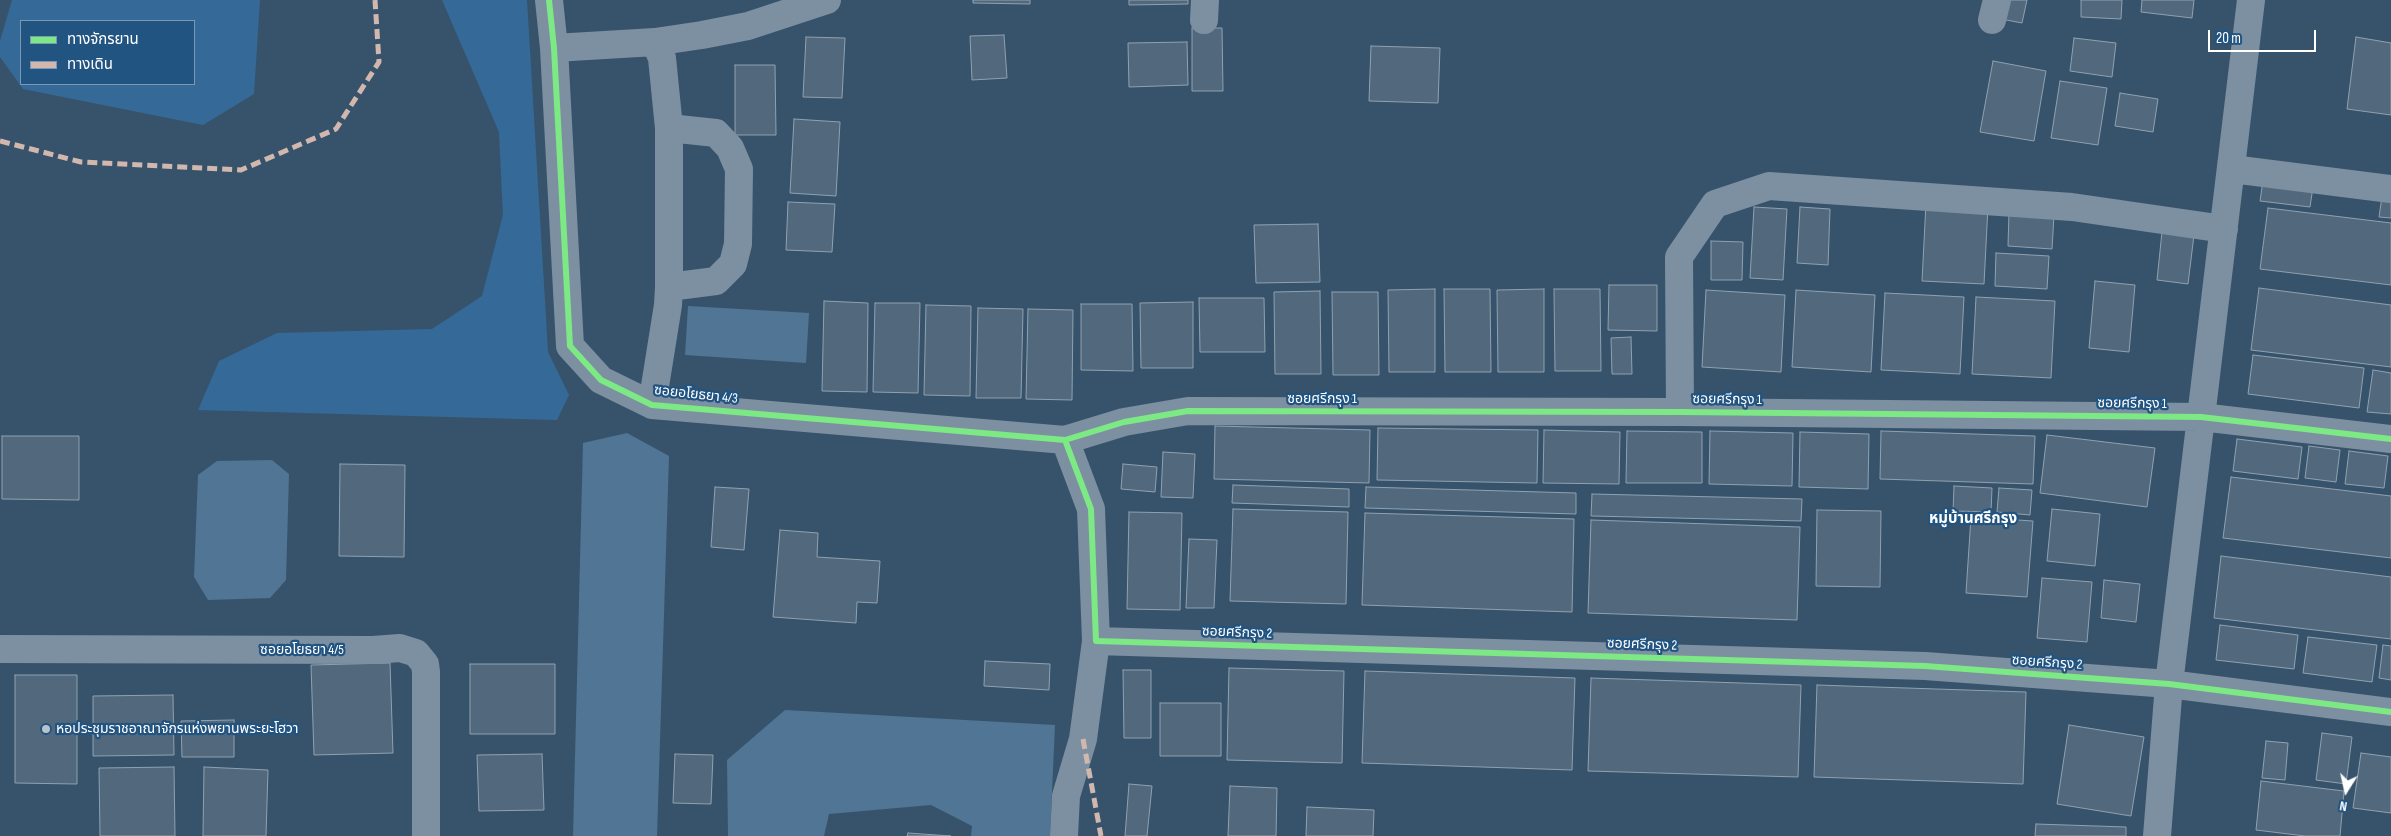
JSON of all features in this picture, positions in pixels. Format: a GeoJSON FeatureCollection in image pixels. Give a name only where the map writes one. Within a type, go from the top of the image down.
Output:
{"type":"FeatureCollection","features":[{"type":"Feature","properties":{"kind":"street","name":"ซอยอโยธยา 4/3"},"geometry":{"type":"LineString","coordinates":[[549,0],[554,48],[570,346],[601,380],[652,405],[1064,440]]}},
{"type":"Feature","properties":{"kind":"street"},"geometry":{"type":"LineString","coordinates":[[554,48],[655,42],[748,26],[828,0]]}},
{"type":"Feature","properties":{"kind":"street"},"geometry":{"type":"LineString","coordinates":[[2157,836],[2169,684],[2251,0]]}},
{"type":"Feature","properties":{"kind":"street"},"geometry":{"type":"LineString","coordinates":[[652,405],[668,305],[669,287],[669,128],[662,58],[655,42]]}},
{"type":"Feature","properties":{"kind":"street"},"geometry":{"type":"LineString","coordinates":[[669,128],[716,132],[730,148],[739,169],[738,244],[733,264],[716,281],[669,287]]}},
{"type":"Feature","properties":{"kind":"street"},"geometry":{"type":"LineString","coordinates":[[2232,169],[2391,189]]}},
{"type":"Feature","properties":{"kind":"street"},"geometry":{"type":"LineString","coordinates":[[1680,412],[1679,257],[1715,204],[1769,186],[2072,207],[2224,228]]}},
{"type":"Feature","properties":{"kind":"street","name":"ซอยศรีกรุง 1"},"geometry":{"type":"LineString","coordinates":[[1064,440],[1124,422],[1188,411],[1680,412],[2201,417],[2391,439]]}},
{"type":"Feature","properties":{"kind":"street"},"geometry":{"type":"LineString","coordinates":[[1064,440],[1091,510],[1096,641],[1083,739],[1066,796],[1064,836]]}},
{"type":"Feature","properties":{"kind":"street","name":"ซอยศรีกรุง 2"},"geometry":{"type":"LineString","coordinates":[[1096,641],[1925,666],[2169,684],[2391,712]]}},
{"type":"Feature","properties":{"kind":"street","name":"ซอยอโยธยา 4/5"},"geometry":{"type":"LineString","coordinates":[[0,649],[373,650],[400,648],[416,653],[425,664],[426,672],[426,836]]}},
{"type":"Feature","properties":{"kind":"shaded area"},"geometry":{"type":"Polygon","coordinates":[[[12,0],[260,0],[254,94],[203,125],[23,89],[20,85],[195,85],[195,20],[20,20],[20,85],[0,57],[0,41],[12,0]]]}},
{"type":"Feature","properties":{"kind":"shaded area"},"geometry":{"type":"Polygon","coordinates":[[[442,0],[527,0],[548,352],[569,395],[557,420],[198,410],[219,361],[277,333],[432,329],[482,296],[503,215],[499,132],[442,0]]]}},
{"type":"Feature","properties":{"kind":"shaded area"},"geometry":{"type":"Polygon","coordinates":[[[688,306],[809,313],[806,363],[685,355],[688,306]]]}},
{"type":"Feature","properties":{"kind":"shaded area"},"geometry":{"type":"Polygon","coordinates":[[[627,433],[669,456],[657,836],[573,836],[583,443],[627,433]]]}},
{"type":"Feature","properties":{"kind":"shaded area"},"geometry":{"type":"Polygon","coordinates":[[[272,460],[289,474],[286,580],[270,598],[208,600],[194,577],[198,475],[217,461],[272,460]]]}},
{"type":"Feature","properties":{"kind":"shaded area"},"geometry":{"type":"Polygon","coordinates":[[[785,710],[1055,725],[1050,836],[971,836],[972,826],[931,805],[829,814],[824,836],[728,836],[727,760],[785,710]]]}},
{"type":"Feature","properties":{"kind":"building"},"geometry":{"type":"Polygon","coordinates":[[[973,0],[1030,0],[1030,4],[973,3],[973,0]]]}},
{"type":"Feature","properties":{"kind":"building"},"geometry":{"type":"Polygon","coordinates":[[[1129,0],[1188,0],[1188,4],[1129,5],[1129,0]]]}},
{"type":"Feature","properties":{"kind":"building"},"geometry":{"type":"Polygon","coordinates":[[[2005,0],[2027,0],[2022,23],[2001,19],[2005,0]]]}},
{"type":"Feature","properties":{"kind":"building"},"geometry":{"type":"Polygon","coordinates":[[[2081,0],[2122,0],[2121,19],[2081,17],[2081,0]]]}},
{"type":"Feature","properties":{"kind":"building"},"geometry":{"type":"Polygon","coordinates":[[[2142,0],[2194,0],[2192,18],[2141,12],[2142,0]]]}},
{"type":"Feature","properties":{"kind":"building"},"geometry":{"type":"Polygon","coordinates":[[[1192,28],[1222,28],[1223,91],[1192,91],[1192,28]]]}},
{"type":"Feature","properties":{"kind":"building"},"geometry":{"type":"Polygon","coordinates":[[[1004,35],[1007,78],[972,80],[970,36],[1004,35]]]}},
{"type":"Feature","properties":{"kind":"building"},"geometry":{"type":"Polygon","coordinates":[[[806,37],[845,38],[842,98],[803,97],[806,37]]]}},
{"type":"Feature","properties":{"kind":"building"},"geometry":{"type":"Polygon","coordinates":[[[2356,37],[2391,43],[2391,115],[2347,109],[2356,37]]]}},
{"type":"Feature","properties":{"kind":"building"},"geometry":{"type":"Polygon","coordinates":[[[2074,38],[2116,43],[2112,77],[2070,71],[2074,38]]]}},
{"type":"Feature","properties":{"kind":"building"},"geometry":{"type":"Polygon","coordinates":[[[1187,42],[1188,85],[1129,87],[1128,43],[1187,42]]]}},
{"type":"Feature","properties":{"kind":"building"},"geometry":{"type":"Polygon","coordinates":[[[1371,46],[1440,48],[1438,103],[1369,101],[1371,46]]]}},
{"type":"Feature","properties":{"kind":"building"},"geometry":{"type":"Polygon","coordinates":[[[1993,61],[2046,71],[2034,141],[1980,132],[1993,61]]]}},
{"type":"Feature","properties":{"kind":"building"},"geometry":{"type":"Polygon","coordinates":[[[735,65],[775,65],[776,135],[735,135],[735,65]]]}},
{"type":"Feature","properties":{"kind":"building"},"geometry":{"type":"Polygon","coordinates":[[[2060,81],[2107,88],[2098,145],[2051,138],[2060,81]]]}},
{"type":"Feature","properties":{"kind":"building"},"geometry":{"type":"Polygon","coordinates":[[[2120,93],[2158,99],[2153,132],[2115,126],[2120,93]]]}},
{"type":"Feature","properties":{"kind":"building"},"geometry":{"type":"Polygon","coordinates":[[[794,119],[840,122],[836,196],[790,193],[794,119]]]}},
{"type":"Feature","properties":{"kind":"building"},"geometry":{"type":"Polygon","coordinates":[[[2264,174],[2314,180],[2310,207],[2260,201],[2264,174]]]}},
{"type":"Feature","properties":{"kind":"building"},"geometry":{"type":"Polygon","coordinates":[[[2383,190],[2391,191],[2391,218],[2379,217],[2383,190]]]}},
{"type":"Feature","properties":{"kind":"building"},"geometry":{"type":"Polygon","coordinates":[[[788,202],[835,204],[832,252],[786,250],[788,202]]]}},
{"type":"Feature","properties":{"kind":"building"},"geometry":{"type":"Polygon","coordinates":[[[1926,203],[1988,206],[1984,284],[1922,281],[1926,203]]]}},
{"type":"Feature","properties":{"kind":"building"},"geometry":{"type":"Polygon","coordinates":[[[1754,207],[1787,209],[1783,280],[1750,278],[1754,207]]]}},
{"type":"Feature","properties":{"kind":"building"},"geometry":{"type":"Polygon","coordinates":[[[1800,207],[1830,209],[1828,265],[1797,263],[1800,207]]]}},
{"type":"Feature","properties":{"kind":"building"},"geometry":{"type":"Polygon","coordinates":[[[2268,208],[2391,223],[2391,285],[2260,269],[2268,208]]]}},
{"type":"Feature","properties":{"kind":"building"},"geometry":{"type":"Polygon","coordinates":[[[2009,213],[2054,215],[2052,249],[2008,246],[2009,213]]]}},
{"type":"Feature","properties":{"kind":"building"},"geometry":{"type":"Polygon","coordinates":[[[1318,224],[1320,282],[1256,283],[1254,225],[1318,224]]]}},
{"type":"Feature","properties":{"kind":"building"},"geometry":{"type":"Polygon","coordinates":[[[2162,232],[2194,235],[2188,284],[2157,280],[2162,232]]]}},
{"type":"Feature","properties":{"kind":"building"},"geometry":{"type":"Polygon","coordinates":[[[1711,241],[1743,242],[1742,280],[1711,280],[1711,241]]]}},
{"type":"Feature","properties":{"kind":"building"},"geometry":{"type":"Polygon","coordinates":[[[1996,253],[2049,256],[2047,289],[1995,286],[1996,253]]]}},
{"type":"Feature","properties":{"kind":"building"},"geometry":{"type":"Polygon","coordinates":[[[2095,281],[2135,285],[2129,352],[2089,348],[2095,281]]]}},
{"type":"Feature","properties":{"kind":"building"},"geometry":{"type":"Polygon","coordinates":[[[1609,285],[1657,285],[1657,331],[1608,330],[1609,285]]]}},
{"type":"Feature","properties":{"kind":"building"},"geometry":{"type":"Polygon","coordinates":[[[2259,288],[2391,305],[2391,367],[2251,350],[2259,288]]]}},
{"type":"Feature","properties":{"kind":"building"},"geometry":{"type":"Polygon","coordinates":[[[1435,289],[1435,372],[1389,372],[1388,290],[1435,289]]]}},
{"type":"Feature","properties":{"kind":"building"},"geometry":{"type":"Polygon","coordinates":[[[1444,289],[1490,289],[1491,372],[1445,372],[1444,289]]]}},
{"type":"Feature","properties":{"kind":"building"},"geometry":{"type":"Polygon","coordinates":[[[1544,289],[1544,372],[1498,372],[1497,290],[1544,289]]]}},
{"type":"Feature","properties":{"kind":"building"},"geometry":{"type":"Polygon","coordinates":[[[1554,289],[1600,289],[1601,371],[1555,371],[1554,289]]]}},
{"type":"Feature","properties":{"kind":"building"},"geometry":{"type":"Polygon","coordinates":[[[1706,290],[1785,295],[1781,372],[1702,367],[1706,290]]]}},
{"type":"Feature","properties":{"kind":"building"},"geometry":{"type":"Polygon","coordinates":[[[1796,290],[1875,295],[1871,372],[1792,367],[1796,290]]]}},
{"type":"Feature","properties":{"kind":"building"},"geometry":{"type":"Polygon","coordinates":[[[1320,291],[1321,374],[1275,374],[1274,292],[1320,291]]]}},
{"type":"Feature","properties":{"kind":"building"},"geometry":{"type":"Polygon","coordinates":[[[1332,292],[1378,292],[1379,375],[1333,375],[1332,292]]]}},
{"type":"Feature","properties":{"kind":"building"},"geometry":{"type":"Polygon","coordinates":[[[1885,293],[1964,297],[1960,374],[1881,370],[1885,293]]]}},
{"type":"Feature","properties":{"kind":"building"},"geometry":{"type":"Polygon","coordinates":[[[1976,297],[2055,301],[2051,378],[1972,374],[1976,297]]]}},
{"type":"Feature","properties":{"kind":"building"},"geometry":{"type":"Polygon","coordinates":[[[1199,298],[1264,298],[1265,352],[1200,352],[1199,298]]]}},
{"type":"Feature","properties":{"kind":"building"},"geometry":{"type":"Polygon","coordinates":[[[824,301],[868,303],[867,392],[822,391],[824,301]]]}},
{"type":"Feature","properties":{"kind":"building"},"geometry":{"type":"Polygon","coordinates":[[[1193,302],[1193,368],[1141,368],[1140,303],[1193,302]]]}},
{"type":"Feature","properties":{"kind":"building"},"geometry":{"type":"Polygon","coordinates":[[[875,303],[920,303],[918,393],[873,392],[875,303]]]}},
{"type":"Feature","properties":{"kind":"building"},"geometry":{"type":"Polygon","coordinates":[[[1081,304],[1132,304],[1133,371],[1081,370],[1081,304]]]}},
{"type":"Feature","properties":{"kind":"building"},"geometry":{"type":"Polygon","coordinates":[[[926,305],[971,306],[970,396],[924,395],[926,305]]]}},
{"type":"Feature","properties":{"kind":"building"},"geometry":{"type":"Polygon","coordinates":[[[978,308],[1023,309],[1021,398],[976,398],[978,308]]]}},
{"type":"Feature","properties":{"kind":"building"},"geometry":{"type":"Polygon","coordinates":[[[1028,309],[1073,310],[1072,400],[1026,399],[1028,309]]]}},
{"type":"Feature","properties":{"kind":"building"},"geometry":{"type":"Polygon","coordinates":[[[1631,337],[1632,374],[1612,374],[1611,338],[1631,337]]]}},
{"type":"Feature","properties":{"kind":"building"},"geometry":{"type":"Polygon","coordinates":[[[2253,355],[2364,368],[2359,408],[2248,394],[2253,355]]]}},
{"type":"Feature","properties":{"kind":"building"},"geometry":{"type":"Polygon","coordinates":[[[2373,370],[2391,373],[2391,414],[2367,412],[2373,370]]]}},
{"type":"Feature","properties":{"kind":"building"},"geometry":{"type":"Polygon","coordinates":[[[1215,426],[1370,430],[1369,483],[1214,479],[1215,426]]]}},
{"type":"Feature","properties":{"kind":"building"},"geometry":{"type":"Polygon","coordinates":[[[1378,428],[1538,430],[1537,483],[1377,480],[1378,428]]]}},
{"type":"Feature","properties":{"kind":"building"},"geometry":{"type":"Polygon","coordinates":[[[1544,430],[1620,432],[1619,484],[1543,483],[1544,430]]]}},
{"type":"Feature","properties":{"kind":"building"},"geometry":{"type":"Polygon","coordinates":[[[1627,431],[1702,432],[1702,483],[1626,483],[1627,431]]]}},
{"type":"Feature","properties":{"kind":"building"},"geometry":{"type":"Polygon","coordinates":[[[1710,431],[1793,433],[1792,486],[1709,484],[1710,431]]]}},
{"type":"Feature","properties":{"kind":"building"},"geometry":{"type":"Polygon","coordinates":[[[1881,431],[2035,436],[2033,484],[1880,479],[1881,431]]]}},
{"type":"Feature","properties":{"kind":"building"},"geometry":{"type":"Polygon","coordinates":[[[1800,432],[1869,434],[1868,489],[1799,487],[1800,432]]]}},
{"type":"Feature","properties":{"kind":"building"},"geometry":{"type":"Polygon","coordinates":[[[2047,435],[2155,448],[2147,507],[2040,493],[2047,435]]]}},
{"type":"Feature","properties":{"kind":"building"},"geometry":{"type":"Polygon","coordinates":[[[2,436],[79,436],[79,500],[2,499],[2,436]]]}},
{"type":"Feature","properties":{"kind":"building"},"geometry":{"type":"Polygon","coordinates":[[[2237,439],[2302,447],[2298,479],[2233,471],[2237,439]]]}},
{"type":"Feature","properties":{"kind":"building"},"geometry":{"type":"Polygon","coordinates":[[[2309,446],[2340,450],[2336,482],[2305,478],[2309,446]]]}},
{"type":"Feature","properties":{"kind":"building"},"geometry":{"type":"Polygon","coordinates":[[[2349,451],[2388,456],[2384,488],[2345,484],[2349,451]]]}},
{"type":"Feature","properties":{"kind":"building"},"geometry":{"type":"Polygon","coordinates":[[[1163,452],[1195,454],[1193,498],[1161,497],[1163,452]]]}},
{"type":"Feature","properties":{"kind":"building"},"geometry":{"type":"Polygon","coordinates":[[[340,464],[405,465],[404,557],[339,556],[340,464]]]}},
{"type":"Feature","properties":{"kind":"building"},"geometry":{"type":"Polygon","coordinates":[[[1123,464],[1157,467],[1155,492],[1121,489],[1123,464]]]}},
{"type":"Feature","properties":{"kind":"building"},"geometry":{"type":"Polygon","coordinates":[[[2231,477],[2391,496],[2391,558],[2223,538],[2231,477]]]}},
{"type":"Feature","properties":{"kind":"building"},"geometry":{"type":"Polygon","coordinates":[[[1233,485],[1349,489],[1349,507],[1232,503],[1233,485]]]}},
{"type":"Feature","properties":{"kind":"building"},"geometry":{"type":"Polygon","coordinates":[[[1954,486],[1992,488],[1991,512],[1953,511],[1954,486]]]}},
{"type":"Feature","properties":{"kind":"building"},"geometry":{"type":"Polygon","coordinates":[[[715,487],[749,489],[744,550],[711,547],[715,487]]]}},
{"type":"Feature","properties":{"kind":"building"},"geometry":{"type":"Polygon","coordinates":[[[1366,487],[1576,493],[1576,514],[1365,508],[1366,487]]]}},
{"type":"Feature","properties":{"kind":"building"},"geometry":{"type":"Polygon","coordinates":[[[1999,488],[2032,490],[2030,515],[1997,512],[1999,488]]]}},
{"type":"Feature","properties":{"kind":"building"},"geometry":{"type":"Polygon","coordinates":[[[1592,494],[1802,499],[1801,521],[1591,516],[1592,494]]]}},
{"type":"Feature","properties":{"kind":"building"},"geometry":{"type":"Polygon","coordinates":[[[1233,509],[1348,512],[1346,604],[1230,601],[1233,509]]]}},
{"type":"Feature","properties":{"kind":"building"},"geometry":{"type":"Polygon","coordinates":[[[2052,509],[2100,514],[2095,566],[2047,561],[2052,509]]]}},
{"type":"Feature","properties":{"kind":"building"},"geometry":{"type":"Polygon","coordinates":[[[1817,510],[1881,511],[1880,587],[1816,586],[1817,510]]]}},
{"type":"Feature","properties":{"kind":"building"},"geometry":{"type":"Polygon","coordinates":[[[1129,512],[1182,513],[1180,610],[1127,609],[1129,512]]]}},
{"type":"Feature","properties":{"kind":"building"},"geometry":{"type":"Polygon","coordinates":[[[1365,513],[1574,519],[1572,612],[1362,605],[1365,513]]]}},
{"type":"Feature","properties":{"kind":"building"},"geometry":{"type":"Polygon","coordinates":[[[1971,517],[2033,521],[2027,597],[1966,593],[1971,517]]]}},
{"type":"Feature","properties":{"kind":"building"},"geometry":{"type":"Polygon","coordinates":[[[1591,520],[1800,527],[1797,620],[1588,613],[1591,520]]]}},
{"type":"Feature","properties":{"kind":"building"},"geometry":{"type":"Polygon","coordinates":[[[780,530],[818,533],[817,557],[880,561],[877,603],[857,602],[856,623],[773,617],[780,530]]]}},
{"type":"Feature","properties":{"kind":"building"},"geometry":{"type":"Polygon","coordinates":[[[1189,539],[1217,540],[1214,608],[1186,608],[1189,539]]]}},
{"type":"Feature","properties":{"kind":"building"},"geometry":{"type":"Polygon","coordinates":[[[2221,556],[2391,577],[2391,639],[2214,618],[2221,556]]]}},
{"type":"Feature","properties":{"kind":"building"},"geometry":{"type":"Polygon","coordinates":[[[2042,578],[2092,582],[2087,642],[2037,638],[2042,578]]]}},
{"type":"Feature","properties":{"kind":"building"},"geometry":{"type":"Polygon","coordinates":[[[2104,580],[2140,584],[2136,622],[2101,618],[2104,580]]]}},
{"type":"Feature","properties":{"kind":"building"},"geometry":{"type":"Polygon","coordinates":[[[2220,625],[2298,635],[2294,669],[2216,660],[2220,625]]]}},
{"type":"Feature","properties":{"kind":"building"},"geometry":{"type":"Polygon","coordinates":[[[2308,637],[2377,645],[2372,682],[2303,673],[2308,637]]]}},
{"type":"Feature","properties":{"kind":"building"},"geometry":{"type":"Polygon","coordinates":[[[2383,645],[2391,646],[2391,680],[2379,678],[2383,645]]]}},
{"type":"Feature","properties":{"kind":"building"},"geometry":{"type":"Polygon","coordinates":[[[985,661],[1050,664],[1049,690],[984,686],[985,661]]]}},
{"type":"Feature","properties":{"kind":"building"},"geometry":{"type":"Polygon","coordinates":[[[390,663],[393,753],[314,755],[311,665],[390,663]]]}},
{"type":"Feature","properties":{"kind":"building"},"geometry":{"type":"Polygon","coordinates":[[[470,664],[555,664],[555,734],[470,734],[470,664]]]}},
{"type":"Feature","properties":{"kind":"building"},"geometry":{"type":"Polygon","coordinates":[[[1229,668],[1344,671],[1342,763],[1227,760],[1229,668]]]}},
{"type":"Feature","properties":{"kind":"building"},"geometry":{"type":"Polygon","coordinates":[[[1123,670],[1151,670],[1151,738],[1124,738],[1123,670]]]}},
{"type":"Feature","properties":{"kind":"building"},"geometry":{"type":"Polygon","coordinates":[[[1365,671],[1575,678],[1572,770],[1362,763],[1365,671]]]}},
{"type":"Feature","properties":{"kind":"building","name":"หอประชุมราชอาณาจักรแห่งพยานพระยะโฮวา"},"geometry":{"type":"Polygon","coordinates":[[[15,675],[77,675],[77,784],[15,783],[15,675]]]}},
{"type":"Feature","properties":{"kind":"building"},"geometry":{"type":"Polygon","coordinates":[[[1591,678],[1801,685],[1798,777],[1588,771],[1591,678]]]}},
{"type":"Feature","properties":{"kind":"building"},"geometry":{"type":"Polygon","coordinates":[[[1817,685],[2026,692],[2023,784],[1814,777],[1817,685]]]}},
{"type":"Feature","properties":{"kind":"building"},"geometry":{"type":"Polygon","coordinates":[[[173,695],[174,755],[93,756],[93,696],[173,695]]]}},
{"type":"Feature","properties":{"kind":"building"},"geometry":{"type":"Polygon","coordinates":[[[1160,703],[1221,703],[1221,756],[1160,756],[1160,703]]]}},
{"type":"Feature","properties":{"kind":"building"},"geometry":{"type":"Polygon","coordinates":[[[234,720],[234,757],[182,757],[181,721],[234,720]]]}},
{"type":"Feature","properties":{"kind":"building"},"geometry":{"type":"Polygon","coordinates":[[[2069,725],[2144,737],[2131,816],[2057,804],[2069,725]]]}},
{"type":"Feature","properties":{"kind":"building"},"geometry":{"type":"Polygon","coordinates":[[[2322,733],[2352,737],[2346,784],[2316,780],[2322,733]]]}},
{"type":"Feature","properties":{"kind":"building"},"geometry":{"type":"Polygon","coordinates":[[[2266,741],[2288,743],[2285,780],[2262,778],[2266,741]]]}},
{"type":"Feature","properties":{"kind":"building"},"geometry":{"type":"Polygon","coordinates":[[[2361,753],[2391,757],[2391,813],[2353,808],[2361,753]]]}},
{"type":"Feature","properties":{"kind":"building"},"geometry":{"type":"Polygon","coordinates":[[[542,754],[544,810],[479,811],[477,755],[542,754]]]}},
{"type":"Feature","properties":{"kind":"building"},"geometry":{"type":"Polygon","coordinates":[[[675,754],[713,755],[711,804],[673,803],[675,754]]]}},
{"type":"Feature","properties":{"kind":"building"},"geometry":{"type":"Polygon","coordinates":[[[174,767],[175,836],[100,836],[99,768],[174,767]]]}},
{"type":"Feature","properties":{"kind":"building"},"geometry":{"type":"Polygon","coordinates":[[[204,767],[268,770],[266,836],[203,836],[204,767]]]}},
{"type":"Feature","properties":{"kind":"building"},"geometry":{"type":"Polygon","coordinates":[[[2261,781],[2344,791],[2340,836],[2305,836],[2256,830],[2261,781]]]}},
{"type":"Feature","properties":{"kind":"building"},"geometry":{"type":"Polygon","coordinates":[[[1129,784],[1152,786],[1147,836],[1125,836],[1129,784]]]}},
{"type":"Feature","properties":{"kind":"building"},"geometry":{"type":"Polygon","coordinates":[[[1230,786],[1277,788],[1276,836],[1228,836],[1230,786]]]}},
{"type":"Feature","properties":{"kind":"building"},"geometry":{"type":"Polygon","coordinates":[[[1307,807],[1374,810],[1373,836],[1306,836],[1307,807]]]}},
{"type":"Feature","properties":{"kind":"building"},"geometry":{"type":"Polygon","coordinates":[[[2036,824],[2126,827],[2126,836],[2035,836],[2036,824]]]}},
{"type":"Feature","properties":{"kind":"building"},"geometry":{"type":"Polygon","coordinates":[[[908,833],[951,836],[907,836],[908,833]]]}},
{"type":"Feature","properties":{"kind":"marked path"},"geometry":{"type":"LineString","coordinates":[[0,141],[81,162],[241,170],[336,129],[379,62],[375,0]]}},
{"type":"Feature","properties":{"kind":"marked path"},"geometry":{"type":"LineString","coordinates":[[1083,739],[1101,836]]}},
{"type":"Feature","properties":{"kind":"cycle path"},"geometry":{"type":"LineString","coordinates":[[549,0],[554,48],[570,346],[601,380],[652,405],[1065,440],[1124,422],[1188,411],[1680,412],[2201,417],[2391,439]]}},
{"type":"Feature","properties":{"kind":"cycle path"},"geometry":{"type":"LineString","coordinates":[[1065,440],[1091,509],[1096,641],[1925,666],[2169,684],[2391,712]]}},
{"type":"Feature","properties":{"kind":"place","name":"หอประชุมราชอาณาจักรแห่งพยานพระยะโฮวา"},"geometry":{"type":"Point","coordinates":[46,729]}},
{"type":"Feature","properties":{"kind":"district","name":"หมู่บ้านศรีกรุง"},"geometry":{"type":"Point","coordinates":[1973,519]}}]}
